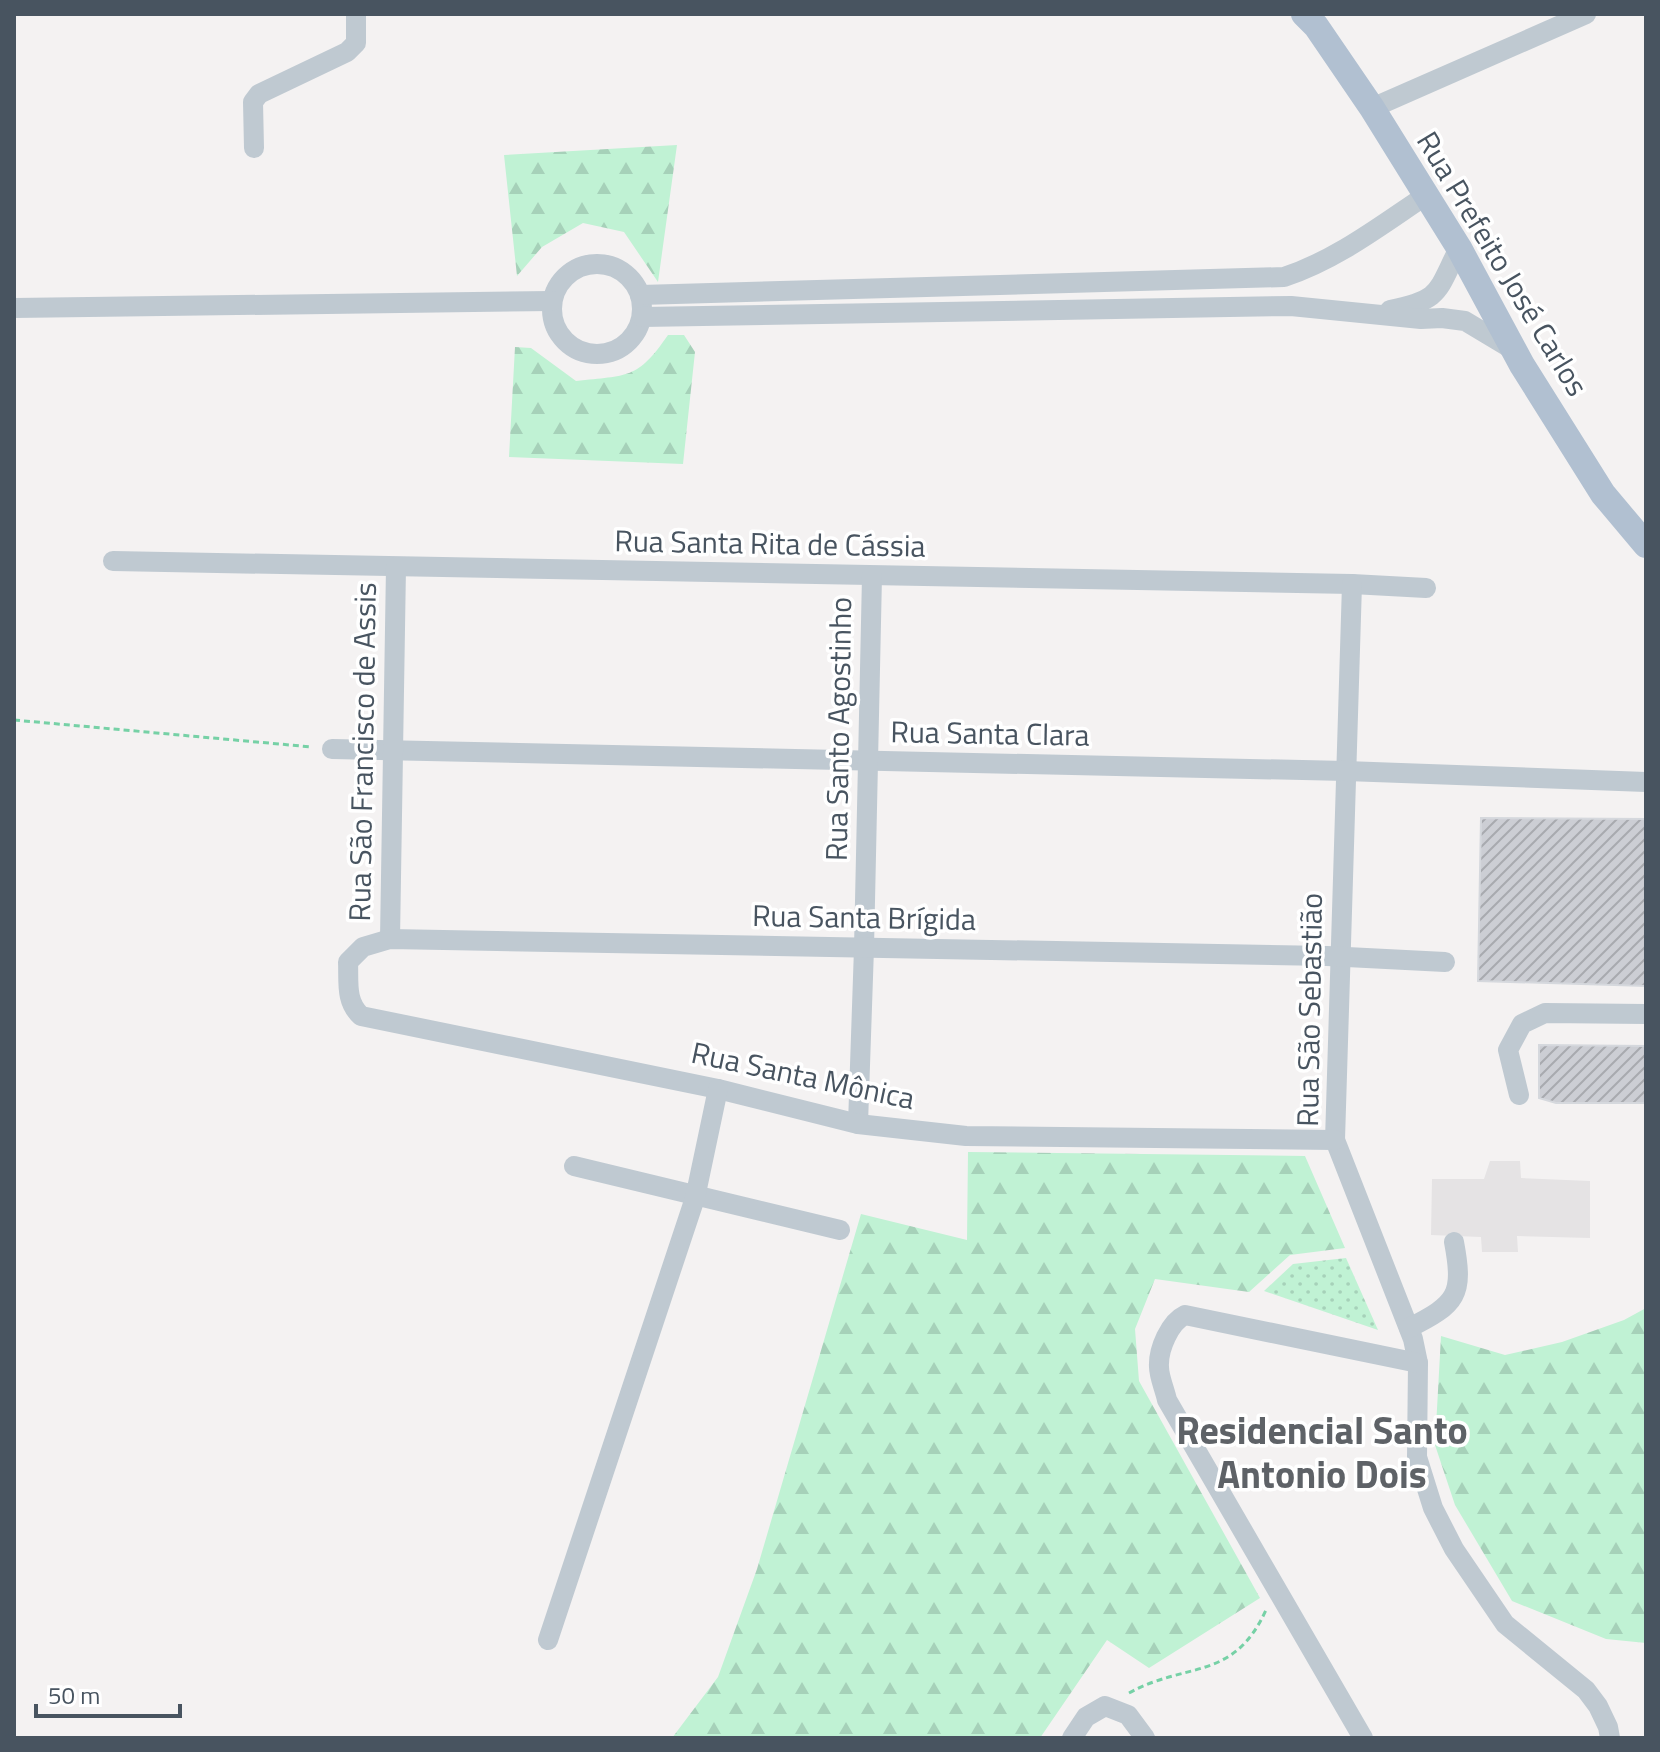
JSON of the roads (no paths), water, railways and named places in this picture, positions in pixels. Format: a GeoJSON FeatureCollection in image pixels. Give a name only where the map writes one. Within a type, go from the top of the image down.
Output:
{"type":"FeatureCollection","features":[{"type":"Feature","properties":{"kind":"main road","name":"Rua Prefeito José Carlos"},"geometry":{"type":"LineString","coordinates":[[1304,14],[1316,26],[1372,108],[1459,248],[1515,351],[1603,494],[1646,545]]}},
{"type":"Feature","properties":{"kind":"street"},"geometry":{"type":"LineString","coordinates":[[254,148],[253,102],[259,94],[347,52],[356,43],[356,14]]}},
{"type":"Feature","properties":{"kind":"street"},"geometry":{"type":"LineString","coordinates":[[1372,108],[1586,14]]}},
{"type":"Feature","properties":{"kind":"street"},"geometry":{"type":"LineString","coordinates":[[640,295],[1284,277],[1309,269],[1335,255],[1425,196]]}},
{"type":"Feature","properties":{"kind":"street"},"geometry":{"type":"LineString","coordinates":[[1374,313],[1420,303],[1439,290],[1459,248]]}},
{"type":"Feature","properties":{"kind":"street"},"geometry":{"type":"LineString","coordinates":[[609,265],[623,271],[640,295],[642,317],[637,332],[627,344],[614,352],[599,355],[584,353],[559,336],[553,322],[552,301],[557,287],[566,275],[579,267],[609,265]]}},
{"type":"Feature","properties":{"kind":"street"},"geometry":{"type":"LineString","coordinates":[[14,308],[552,301]]}},
{"type":"Feature","properties":{"kind":"street"},"geometry":{"type":"LineString","coordinates":[[642,317],[1291,306],[1465,321],[1515,351]]}},
{"type":"Feature","properties":{"kind":"street","name":"Rua Santa Rita de Cássia"},"geometry":{"type":"LineString","coordinates":[[113,561],[1352,584],[1426,588]]}},
{"type":"Feature","properties":{"kind":"street","name":"Rua São Francisco de Assis"},"geometry":{"type":"LineString","coordinates":[[390,939],[396,567]]}},
{"type":"Feature","properties":{"kind":"street","name":"Rua Santo Agostinho"},"geometry":{"type":"LineString","coordinates":[[858,1124],[872,576]]}},
{"type":"Feature","properties":{"kind":"street","name":"Rua São Sebastião"},"geometry":{"type":"LineString","coordinates":[[1352,584],[1335,1140],[1409,1328],[1418,1363],[1417,1457],[1433,1508],[1454,1549],[1505,1624],[1586,1690],[1598,1706],[1610,1738]]}},
{"type":"Feature","properties":{"kind":"street","name":"Rua Santa Clara"},"geometry":{"type":"LineString","coordinates":[[332,749],[1346,771],[1646,782]]}},
{"type":"Feature","properties":{"kind":"street","name":"Rua Santa Brígida"},"geometry":{"type":"LineString","coordinates":[[361,1016],[352,1008],[349,999],[348,962],[363,947],[390,939],[1341,957],[1445,962]]}},
{"type":"Feature","properties":{"kind":"street"},"geometry":{"type":"LineString","coordinates":[[1519,1095],[1508,1050],[1522,1024],[1545,1013],[1646,1014]]}},
{"type":"Feature","properties":{"kind":"street","name":"Rua Santa Mônica"},"geometry":{"type":"LineString","coordinates":[[361,1016],[718,1089],[858,1124],[966,1136],[1335,1140]]}},
{"type":"Feature","properties":{"kind":"street"},"geometry":{"type":"LineString","coordinates":[[548,1640],[696,1196],[718,1089]]}},
{"type":"Feature","properties":{"kind":"street"},"geometry":{"type":"LineString","coordinates":[[574,1166],[840,1230]]}},
{"type":"Feature","properties":{"kind":"street"},"geometry":{"type":"LineString","coordinates":[[1409,1328],[1448,1304],[1458,1291],[1459,1271],[1454,1242]]}},
{"type":"Feature","properties":{"kind":"street"},"geometry":{"type":"LineString","coordinates":[[1363,1738],[1167,1400],[1158,1366],[1171,1328],[1176,1319],[1185,1315],[1418,1363]]}},
{"type":"Feature","properties":{"kind":"street"},"geometry":{"type":"LineString","coordinates":[[1072,1738],[1086,1717],[1105,1706],[1128,1715],[1145,1738]]}},
{"type":"Feature","properties":{"kind":"district","name":"Residencial Santo Antonio Dois"},"geometry":{"type":"Point","coordinates":[1322,1453]}}]}
